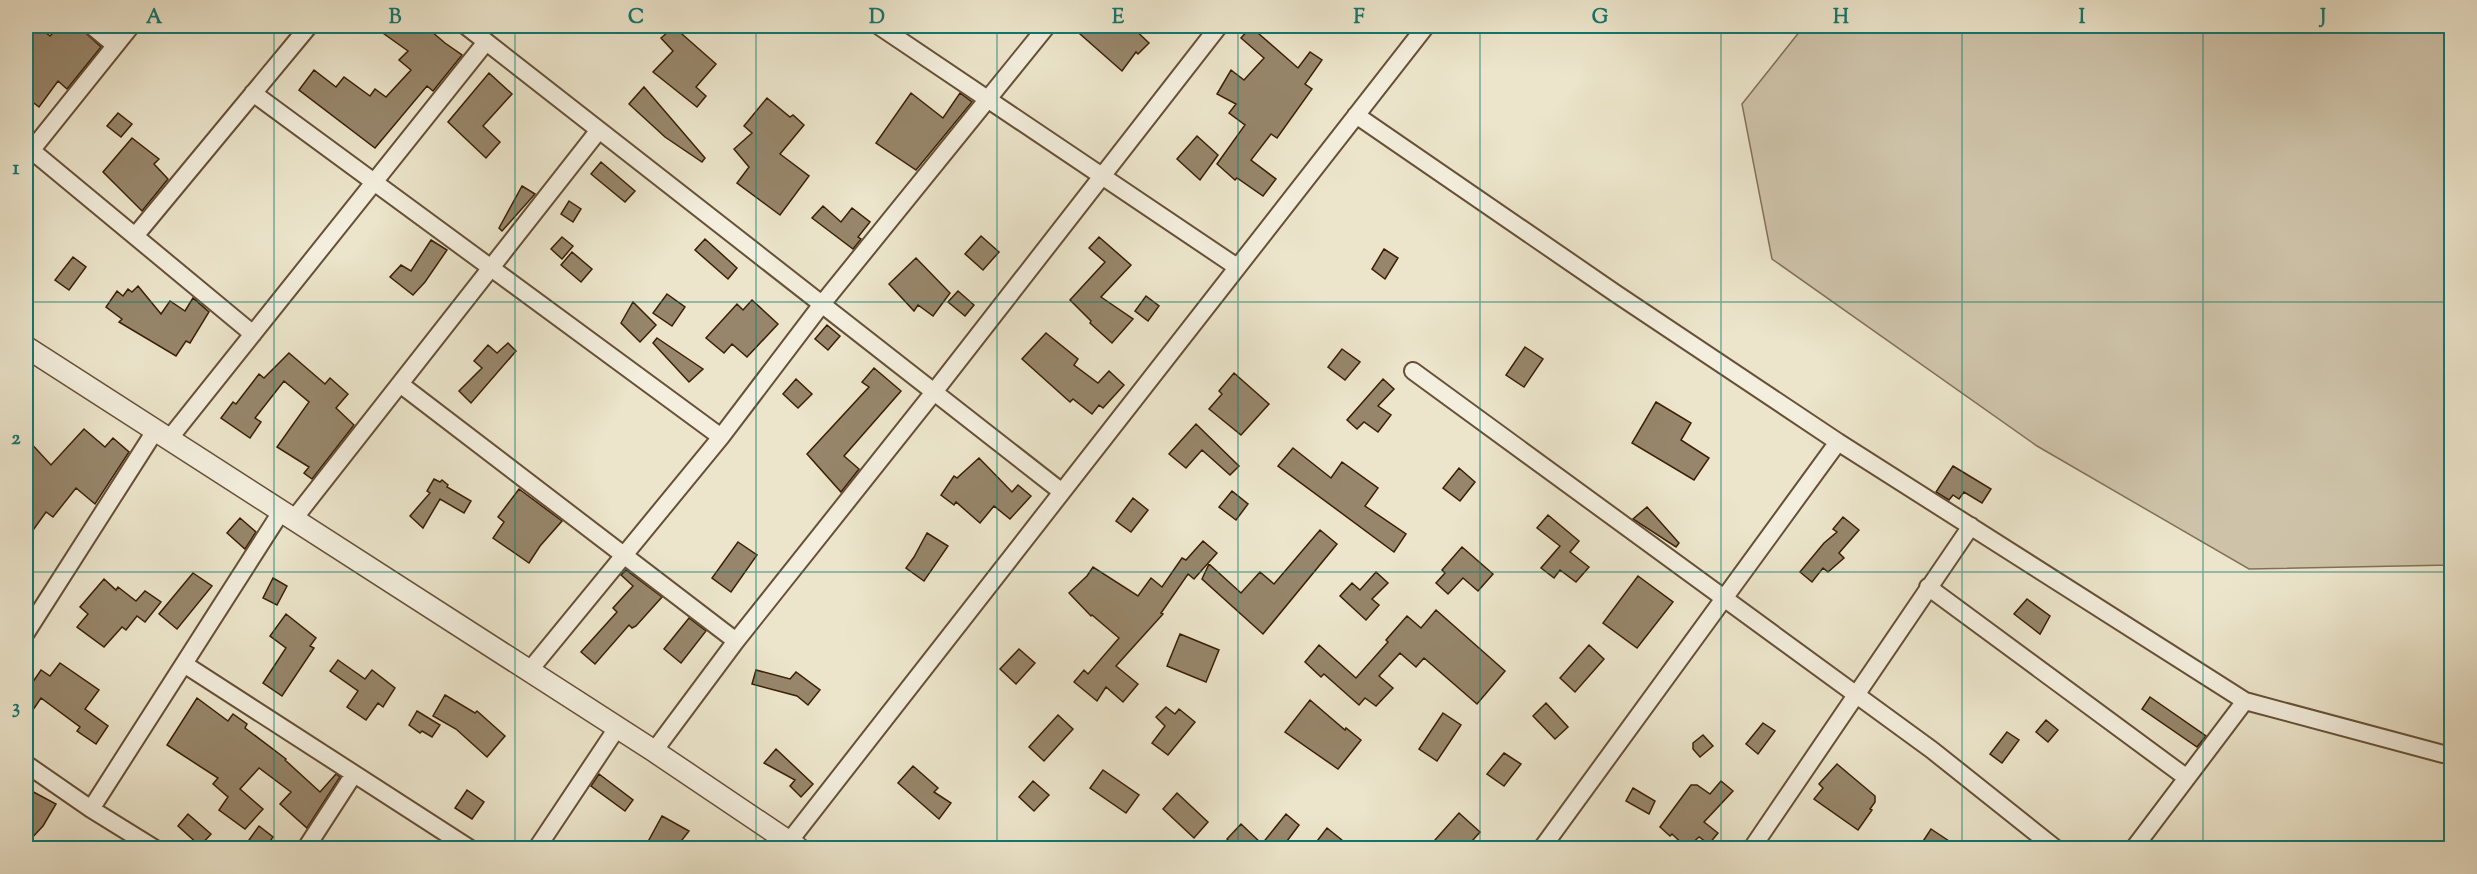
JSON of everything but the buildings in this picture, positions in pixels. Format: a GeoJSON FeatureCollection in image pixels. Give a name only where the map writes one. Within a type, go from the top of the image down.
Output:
{"type":"FeatureCollection","features":[{"type":"Feature","properties":{"kind":"street"},"geometry":{"type":"LineString","coordinates":[[92,26],[115,45]]}},
{"type":"Feature","properties":{"kind":"street"},"geometry":{"type":"LineString","coordinates":[[131,26],[28,154],[135,236],[253,334]]}},
{"type":"Feature","properties":{"kind":"street"},"geometry":{"type":"LineString","coordinates":[[135,236],[309,26]]}},
{"type":"Feature","properties":{"kind":"street"},"geometry":{"type":"LineString","coordinates":[[466,26],[1062,492]]}},
{"type":"Feature","properties":{"kind":"street"},"geometry":{"type":"LineString","coordinates":[[879,26],[1237,267]]}},
{"type":"Feature","properties":{"kind":"street"},"geometry":{"type":"LineString","coordinates":[[529,671],[721,437],[822,304],[1047,26]]}},
{"type":"Feature","properties":{"kind":"street"},"geometry":{"type":"LineString","coordinates":[[654,751],[736,641],[934,392],[1219,26]]}},
{"type":"Feature","properties":{"kind":"street"},"geometry":{"type":"LineString","coordinates":[[27,351],[654,751],[790,846],[1062,492],[1426,26]]}},
{"type":"Feature","properties":{"kind":"street"},"geometry":{"type":"LineString","coordinates":[[26,633],[162,435],[253,334],[486,42]]}},
{"type":"Feature","properties":{"kind":"street"},"geometry":{"type":"LineString","coordinates":[[253,93],[721,437]]}},
{"type":"Feature","properties":{"kind":"street"},"geometry":{"type":"LineString","coordinates":[[1356,116],[1838,442],[2245,701],[2443,754],[2451,752]]}},
{"type":"Feature","properties":{"kind":"street"},"geometry":{"type":"LineString","coordinates":[[91,809],[184,664],[287,516],[400,384],[599,130]]}},
{"type":"Feature","properties":{"kind":"street"},"geometry":{"type":"LineString","coordinates":[[1413,371],[1932,750],[2055,849]]}},
{"type":"Feature","properties":{"kind":"street"},"geometry":{"type":"LineString","coordinates":[[400,384],[736,641]]}},
{"type":"Feature","properties":{"kind":"street"},"geometry":{"type":"LineString","coordinates":[[1542,849],[1838,442]]}},
{"type":"Feature","properties":{"kind":"street"},"geometry":{"type":"LineString","coordinates":[[1759,846],[1855,694],[1971,526]]}},
{"type":"Feature","properties":{"kind":"street"},"geometry":{"type":"LineString","coordinates":[[1928,587],[2187,778]]}},
{"type":"Feature","properties":{"kind":"street"},"geometry":{"type":"LineString","coordinates":[[184,664],[469,849]]}},
{"type":"Feature","properties":{"kind":"street"},"geometry":{"type":"LineString","coordinates":[[2134,849],[2245,701]]}},
{"type":"Feature","properties":{"kind":"street"},"geometry":{"type":"LineString","coordinates":[[537,849],[617,728]]}},
{"type":"Feature","properties":{"kind":"street"},"geometry":{"type":"LineString","coordinates":[[26,764],[154,849]]}},
{"type":"Feature","properties":{"kind":"street"},"geometry":{"type":"LineString","coordinates":[[306,849],[354,774]]}},
{"type":"Feature","properties":{"kind":"shaded area"},"geometry":{"type":"Polygon","coordinates":[[[1804,26],[2451,26],[2451,565],[2249,569],[2037,446],[1772,259],[1742,104],[1804,26]]]}}]}
